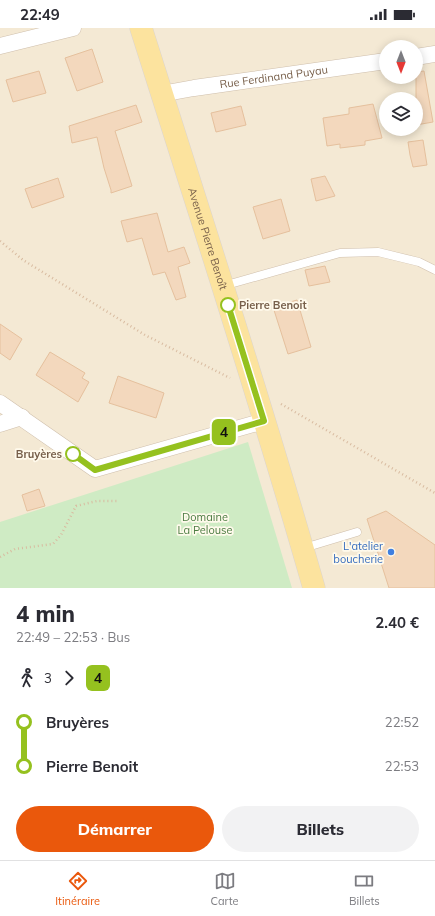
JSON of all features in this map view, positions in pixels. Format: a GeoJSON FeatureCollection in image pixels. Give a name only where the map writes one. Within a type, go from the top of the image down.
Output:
{"type":"FeatureCollection","features":[{"type":"Feature","properties":{"kind":"main road","name":"Avenue Pierre Benoît"},"geometry":{"type":"LineString","coordinates":[[141,28],[264,421],[314,588]]}},
{"type":"Feature","properties":{"kind":"street"},"geometry":{"type":"LineString","coordinates":[[0,46],[72,28]]}},
{"type":"Feature","properties":{"kind":"street"},"geometry":{"type":"LineString","coordinates":[[423,56],[435,54]]}},
{"type":"Feature","properties":{"kind":"street","name":"Rue Ferdinand Puyau"},"geometry":{"type":"LineString","coordinates":[[161,94],[379,62]]}},
{"type":"Feature","properties":{"kind":"street"},"geometry":{"type":"LineString","coordinates":[[0,403],[95,470],[264,421]]}},
{"type":"Feature","properties":{"kind":"street"},"geometry":{"type":"LineString","coordinates":[[0,424],[22,418]]}},
{"type":"Feature","properties":{"kind":"lane"},"geometry":{"type":"LineString","coordinates":[[222,286],[340,253],[378,252],[419,262],[435,270]]}},
{"type":"Feature","properties":{"kind":"lane"},"geometry":{"type":"LineString","coordinates":[[302,548],[357,532]]}},
{"type":"Feature","properties":{"kind":"path"},"geometry":{"type":"LineString","coordinates":[[0,241],[22,260],[145,335],[234,380]]}},
{"type":"Feature","properties":{"kind":"path"},"geometry":{"type":"LineString","coordinates":[[279,402],[435,493]]}},
{"type":"Feature","properties":{"kind":"path"},"geometry":{"type":"LineString","coordinates":[[0,557],[15,549],[53,544],[61,535],[76,506],[97,501],[117,501]]}},
{"type":"Feature","properties":{"kind":"shaded area"},"geometry":{"type":"Polygon","coordinates":[[[0,28],[435,28],[435,588],[0,588],[0,28]]]}},
{"type":"Feature","properties":{"kind":"green space","name":"Domaine La Pelouse"},"geometry":{"type":"Polygon","coordinates":[[[248,442],[292,588],[0,588],[0,522],[248,442]]]}},
{"type":"Feature","properties":{"kind":"building"},"geometry":{"type":"Polygon","coordinates":[[[92,49],[103,82],[77,91],[65,58],[92,49]]]}},
{"type":"Feature","properties":{"kind":"building"},"geometry":{"type":"Polygon","coordinates":[[[39,71],[46,93],[13,102],[6,80],[39,71]]]}},
{"type":"Feature","properties":{"kind":"building"},"geometry":{"type":"Polygon","coordinates":[[[423,71],[433,122],[423,124],[423,92],[416,92],[416,84],[423,84],[423,71]]]}},
{"type":"Feature","properties":{"kind":"building"},"geometry":{"type":"Polygon","coordinates":[[[373,104],[379,127],[379,136],[381,136],[382,138],[365,141],[365,145],[340,148],[340,144],[327,146],[323,118],[349,114],[349,108],[373,104]]]}},
{"type":"Feature","properties":{"kind":"building"},"geometry":{"type":"Polygon","coordinates":[[[136,105],[142,122],[115,131],[132,186],[111,193],[97,137],[72,143],[69,126],[136,105]]]}},
{"type":"Feature","properties":{"kind":"building"},"geometry":{"type":"Polygon","coordinates":[[[241,106],[246,125],[216,132],[211,113],[241,106]]]}},
{"type":"Feature","properties":{"kind":"building"},"geometry":{"type":"Polygon","coordinates":[[[423,140],[427,165],[413,167],[408,142],[423,140]]]}},
{"type":"Feature","properties":{"kind":"building"},"geometry":{"type":"Polygon","coordinates":[[[325,176],[335,196],[316,201],[311,179],[325,176]]]}},
{"type":"Feature","properties":{"kind":"building"},"geometry":{"type":"Polygon","coordinates":[[[58,178],[64,197],[32,208],[25,189],[58,178]]]}},
{"type":"Feature","properties":{"kind":"building"},"geometry":{"type":"Polygon","coordinates":[[[281,199],[290,231],[263,239],[253,207],[281,199]]]}},
{"type":"Feature","properties":{"kind":"building"},"geometry":{"type":"Polygon","coordinates":[[[157,213],[168,252],[184,247],[190,263],[178,267],[186,297],[176,300],[165,272],[153,275],[142,238],[127,242],[121,221],[157,213]]]}},
{"type":"Feature","properties":{"kind":"building"},"geometry":{"type":"Polygon","coordinates":[[[325,266],[330,282],[309,286],[305,270],[325,266]]]}},
{"type":"Feature","properties":{"kind":"building"},"geometry":{"type":"Polygon","coordinates":[[[297,300],[311,347],[288,354],[273,307],[297,300]]]}},
{"type":"Feature","properties":{"kind":"building"},"geometry":{"type":"Polygon","coordinates":[[[0,324],[22,339],[10,360],[0,353],[0,324]]]}},
{"type":"Feature","properties":{"kind":"building"},"geometry":{"type":"Polygon","coordinates":[[[50,352],[85,373],[82,378],[89,382],[78,402],[36,375],[50,352]]]}},
{"type":"Feature","properties":{"kind":"building"},"geometry":{"type":"Polygon","coordinates":[[[118,376],[164,393],[156,418],[109,403],[118,376]]]}},
{"type":"Feature","properties":{"kind":"building"},"geometry":{"type":"Polygon","coordinates":[[[39,489],[45,506],[27,511],[22,495],[39,489]]]}},
{"type":"Feature","properties":{"kind":"building"},"geometry":{"type":"Polygon","coordinates":[[[386,511],[435,545],[435,588],[389,588],[367,519],[386,511]]]}},
{"type":"Feature","properties":{"kind":"bus line","name":"4"},"geometry":{"type":"LineString","coordinates":[[73,454],[95,470],[264,421],[228,305]]}},
{"type":"Feature","properties":{"kind":"place","name":"Pierre Benoit"},"geometry":{"type":"Point","coordinates":[228,305]}},
{"type":"Feature","properties":{"kind":"place","name":"Bruyères"},"geometry":{"type":"Point","coordinates":[73,454]}},
{"type":"Feature","properties":{"kind":"place","name":"L'atelier boucherie"},"geometry":{"type":"Point","coordinates":[391,552]}}]}
